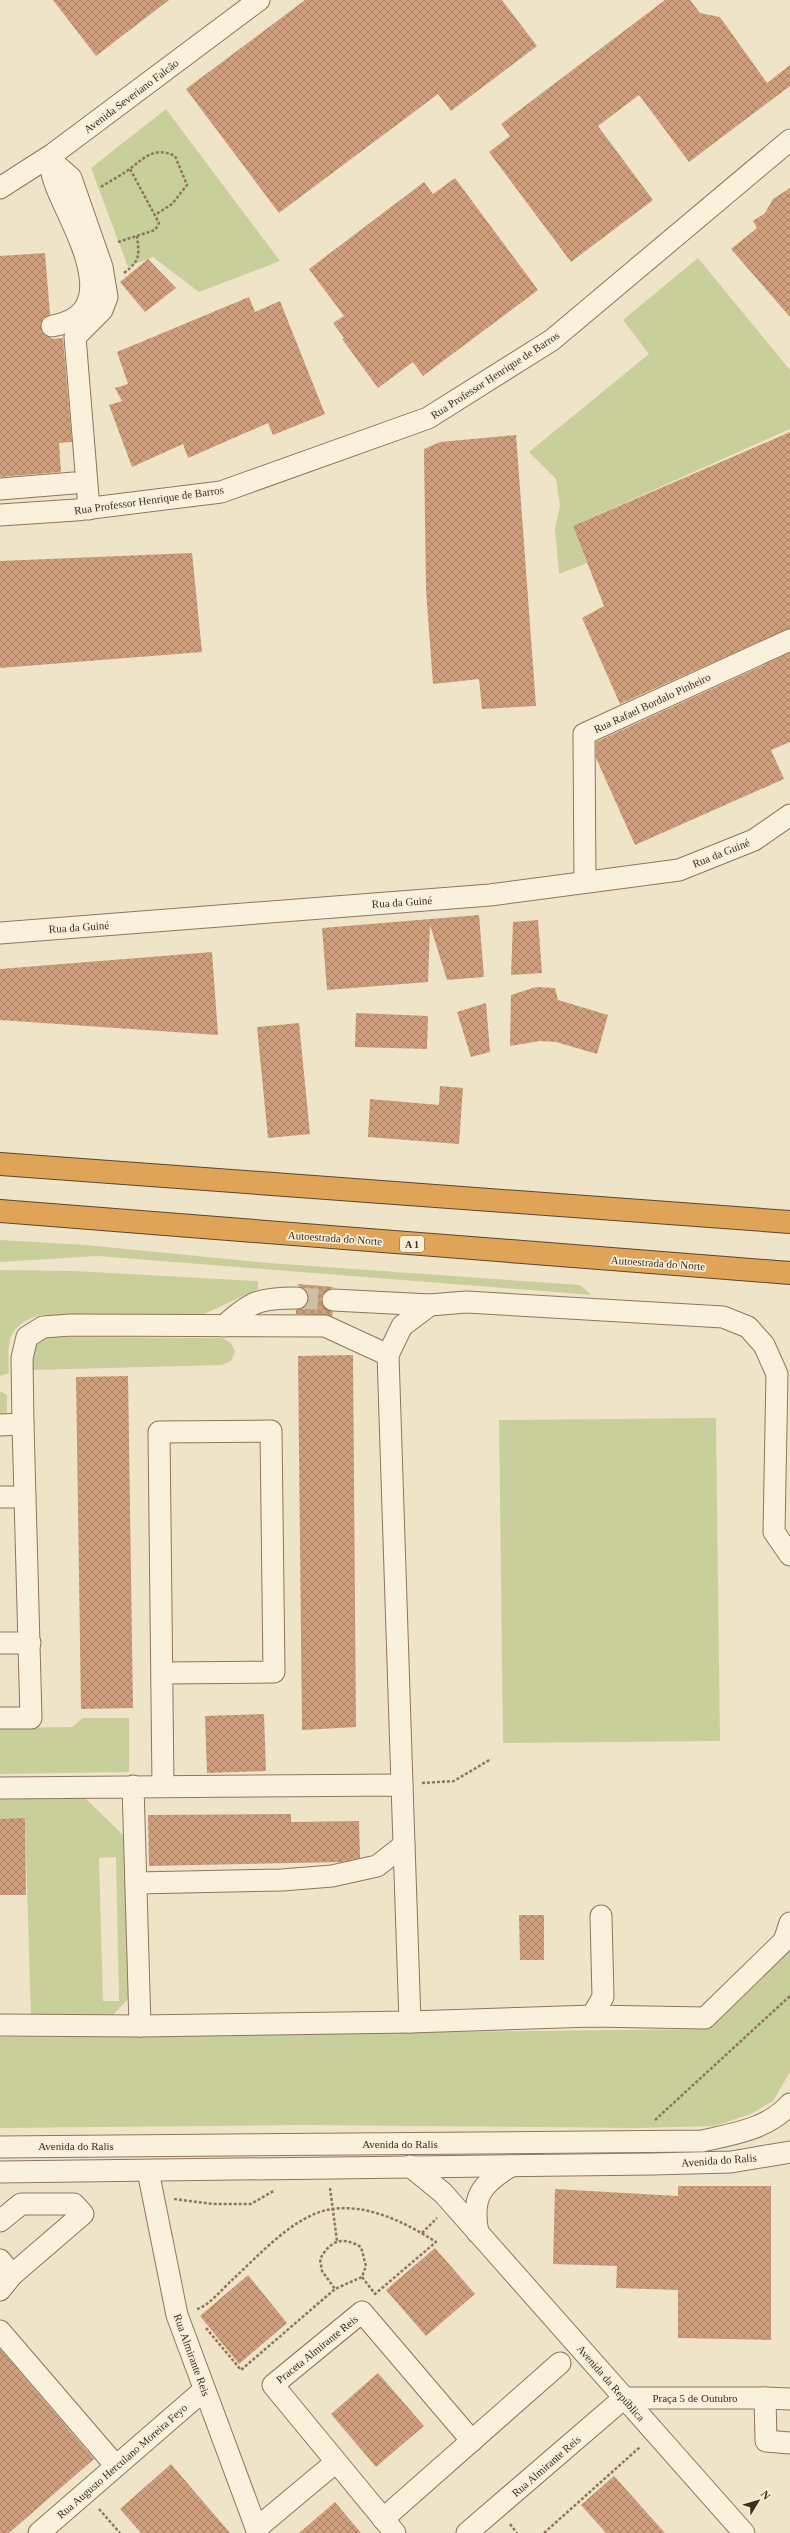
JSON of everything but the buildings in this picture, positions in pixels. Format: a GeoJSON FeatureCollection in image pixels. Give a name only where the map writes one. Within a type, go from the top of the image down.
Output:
{"type":"FeatureCollection","features":[{"type":"Feature","properties":{"kind":"highway"},"geometry":{"type":"LineString","coordinates":[[0,1158],[42,1166]]}},
{"type":"Feature","properties":{"kind":"highway"},"geometry":{"type":"LineString","coordinates":[[0,1164],[790,1222]]}},
{"type":"Feature","properties":{"kind":"highway","name":"Autoestrada do Norte"},"geometry":{"type":"LineString","coordinates":[[0,1212],[790,1273]]}},
{"type":"Feature","properties":{"kind":"highway"},"geometry":{"type":"LineString","coordinates":[[0,1223],[34,1214]]}},
{"type":"Feature","properties":{"kind":"street","name":"Avenida Severiano Falcão"},"geometry":{"type":"LineString","coordinates":[[0,188],[48,158],[259,0]]}},
{"type":"Feature","properties":{"kind":"street","name":"Rua Professor Henrique de Barros"},"geometry":{"type":"LineString","coordinates":[[0,515],[89,509],[221,492],[428,418],[552,340],[790,140]]}},
{"type":"Feature","properties":{"kind":"street"},"geometry":{"type":"LineString","coordinates":[[48,158],[57,189],[82,245],[92,280],[91,295],[80,314],[63,324],[52,326]]}},
{"type":"Feature","properties":{"kind":"street"},"geometry":{"type":"LineString","coordinates":[[48,158],[71,178],[102,267],[107,297],[102,310],[75,337],[89,509]]}},
{"type":"Feature","properties":{"kind":"street"},"geometry":{"type":"LineString","coordinates":[[0,489],[74,483]]}},
{"type":"Feature","properties":{"kind":"street","name":"Rua Rafael Bordalo Pinheiro"},"geometry":{"type":"LineString","coordinates":[[584,882],[584,734],[790,640]]}},
{"type":"Feature","properties":{"kind":"street","name":"Rua da Guiné"},"geometry":{"type":"LineString","coordinates":[[0,933],[490,895],[679,870],[754,840],[790,816]]}},
{"type":"Feature","properties":{"kind":"street"},"geometry":{"type":"LineString","coordinates":[[224,1326],[243,1308],[266,1298],[297,1298]]}},
{"type":"Feature","properties":{"kind":"street"},"geometry":{"type":"LineString","coordinates":[[333,1300],[430,1305],[466,1302],[723,1317],[748,1327],[764,1346],[777,1374],[782,1506],[774,1532],[790,1555]]}},
{"type":"Feature","properties":{"kind":"street"},"geometry":{"type":"LineString","coordinates":[[410,2022],[388,1355],[402,1326],[430,1305]]}},
{"type":"Feature","properties":{"kind":"street"},"geometry":{"type":"LineString","coordinates":[[0,1718],[31,1718],[22,1358],[27,1337],[43,1327],[325,1326],[388,1355]]}},
{"type":"Feature","properties":{"kind":"street"},"geometry":{"type":"LineString","coordinates":[[0,1425],[23,1424]]}},
{"type":"Feature","properties":{"kind":"street"},"geometry":{"type":"LineString","coordinates":[[162,1673],[274,1672],[271,1430],[159,1432],[163,1786]]}},
{"type":"Feature","properties":{"kind":"street"},"geometry":{"type":"LineString","coordinates":[[0,1498],[25,1497]]}},
{"type":"Feature","properties":{"kind":"street"},"geometry":{"type":"LineString","coordinates":[[0,1643],[30,1643]]}},
{"type":"Feature","properties":{"kind":"street"},"geometry":{"type":"LineString","coordinates":[[0,1788],[402,1785]]}},
{"type":"Feature","properties":{"kind":"street"},"geometry":{"type":"LineString","coordinates":[[133,1786],[140,2026]]}},
{"type":"Feature","properties":{"kind":"street"},"geometry":{"type":"LineString","coordinates":[[136,1884],[282,1880],[332,1876],[377,1866],[404,1845]]}},
{"type":"Feature","properties":{"kind":"street"},"geometry":{"type":"LineString","coordinates":[[592,2016],[603,1997],[601,1916]]}},
{"type":"Feature","properties":{"kind":"street"},"geometry":{"type":"LineString","coordinates":[[0,2025],[140,2026],[410,2022],[592,2016],[705,2018],[784,1941],[790,1923]]}},
{"type":"Feature","properties":{"kind":"street","name":"Avenida do Ralis"},"geometry":{"type":"LineString","coordinates":[[0,2147],[702,2141],[739,2133],[775,2119],[790,2104]]}},
{"type":"Feature","properties":{"kind":"street","name":"Avenida do Ralis"},"geometry":{"type":"LineString","coordinates":[[0,2172],[731,2162],[790,2152]]}},
{"type":"Feature","properties":{"kind":"street","name":"Avenida da República"},"geometry":{"type":"LineString","coordinates":[[410,2166],[442,2193],[744,2533]]}},
{"type":"Feature","properties":{"kind":"street"},"geometry":{"type":"LineString","coordinates":[[478,2233],[474,2213],[481,2190],[493,2176],[511,2166]]}},
{"type":"Feature","properties":{"kind":"street"},"geometry":{"type":"LineString","coordinates":[[0,2180],[31,2171]]}},
{"type":"Feature","properties":{"kind":"street","name":"Rua Almirante Reis"},"geometry":{"type":"LineString","coordinates":[[148,2171],[177,2315],[258,2530]]}},
{"type":"Feature","properties":{"kind":"street"},"geometry":{"type":"LineString","coordinates":[[0,2221],[21,2204],[74,2204],[83,2214],[4,2275]]}},
{"type":"Feature","properties":{"kind":"street","name":"Praceta Almirante Reis"},"geometry":{"type":"LineString","coordinates":[[472,2441],[362,2312],[273,2385],[389,2526],[472,2441],[560,2364]]}},
{"type":"Feature","properties":{"kind":"street"},"geometry":{"type":"LineString","coordinates":[[0,2331],[116,2466]]}},
{"type":"Feature","properties":{"kind":"street","name":"Rua Augusto Herculano Moreira Feyo"},"geometry":{"type":"LineString","coordinates":[[39,2533],[204,2390]]}},
{"type":"Feature","properties":{"kind":"street","name":"Rua Almirante Reis"},"geometry":{"type":"LineString","coordinates":[[467,2533],[624,2398]]}},
{"type":"Feature","properties":{"kind":"street","name":"Praça 5 de Outubro"},"geometry":{"type":"LineString","coordinates":[[624,2398],[790,2399]]}},
{"type":"Feature","properties":{"kind":"street"},"geometry":{"type":"LineString","coordinates":[[765,2398],[766,2441],[790,2443]]}},
{"type":"Feature","properties":{"kind":"street"},"geometry":{"type":"LineString","coordinates":[[258,2530],[336,2462]]}},
{"type":"Feature","properties":{"kind":"path"},"geometry":{"type":"LineString","coordinates":[[101,187],[130,169],[144,156],[156,151],[175,156],[187,185],[172,204],[155,215]]}},
{"type":"Feature","properties":{"kind":"path"},"geometry":{"type":"LineString","coordinates":[[118,242],[155,230],[159,223],[130,169]]}},
{"type":"Feature","properties":{"kind":"path"},"geometry":{"type":"LineString","coordinates":[[119,278],[136,263],[138,255],[137,236]]}},
{"type":"Feature","properties":{"kind":"path"},"geometry":{"type":"LineString","coordinates":[[402,1785],[454,1781],[491,1759]]}},
{"type":"Feature","properties":{"kind":"path"},"geometry":{"type":"LineString","coordinates":[[650,2124],[790,1996]]}},
{"type":"Feature","properties":{"kind":"path"},"geometry":{"type":"LineString","coordinates":[[330,2185],[337,2241]]}},
{"type":"Feature","properties":{"kind":"path"},"geometry":{"type":"LineString","coordinates":[[153,2201],[174,2199],[213,2204],[251,2204],[277,2189]]}},
{"type":"Feature","properties":{"kind":"path"},"geometry":{"type":"LineString","coordinates":[[174,2199],[175,2207]]}},
{"type":"Feature","properties":{"kind":"path"},"geometry":{"type":"LineString","coordinates":[[191,2310],[200,2308],[296,2225],[313,2214],[333,2209],[352,2208],[403,2222],[436,2242],[375,2294],[362,2277]]}},
{"type":"Feature","properties":{"kind":"path"},"geometry":{"type":"LineString","coordinates":[[422,2233],[439,2216],[437,2213]]}},
{"type":"Feature","properties":{"kind":"path"},"geometry":{"type":"LineString","coordinates":[[201,2322],[241,2370],[335,2289],[362,2277],[366,2266],[361,2247],[350,2240],[337,2241],[326,2249],[320,2259],[322,2271],[335,2289]]}},
{"type":"Feature","properties":{"kind":"path"},"geometry":{"type":"LineString","coordinates":[[544,2533],[640,2448]]}},
{"type":"Feature","properties":{"kind":"path"},"geometry":{"type":"LineString","coordinates":[[85,2493],[120,2533]]}},
{"type":"Feature","properties":{"kind":"path"},"geometry":{"type":"LineString","coordinates":[[514,2530],[517,2533]]}},
{"type":"Feature","properties":{"kind":"green space"},"geometry":{"type":"Polygon","coordinates":[[[166,109],[280,261],[199,292],[153,257],[128,267],[91,168],[166,109]]]}},
{"type":"Feature","properties":{"kind":"green space"},"geometry":{"type":"Polygon","coordinates":[[[698,258],[790,370],[790,429],[573,526],[587,563],[559,574],[555,529],[560,505],[556,479],[529,452],[649,354],[623,320],[698,258]]]}},
{"type":"Feature","properties":{"kind":"green space"},"geometry":{"type":"Polygon","coordinates":[[[0,1240],[86,1245],[269,1263],[580,1285],[592,1295],[98,1256],[0,1262],[0,1240]]]}},
{"type":"Feature","properties":{"kind":"green space"},"geometry":{"type":"Polygon","coordinates":[[[0,1270],[74,1271],[258,1281],[258,1289],[204,1314],[40,1315],[21,1324],[11,1336],[9,1344],[9,1373],[0,1376],[0,1270]]]}},
{"type":"Feature","properties":{"kind":"green space"},"geometry":{"type":"Polygon","coordinates":[[[45,1337],[222,1338],[231,1343],[235,1351],[231,1361],[222,1365],[33,1370],[33,1347],[45,1337]]]}},
{"type":"Feature","properties":{"kind":"green space"},"geometry":{"type":"Polygon","coordinates":[[[0,1391],[7,1395],[7,1417],[0,1421],[0,1391]]]}},
{"type":"Feature","properties":{"kind":"green space"},"geometry":{"type":"Polygon","coordinates":[[[716,1418],[720,1741],[503,1743],[499,1420],[716,1418]]]}},
{"type":"Feature","properties":{"kind":"green space"},"geometry":{"type":"Polygon","coordinates":[[[83,1718],[129,1718],[129,1772],[0,1774],[0,1728],[72,1727],[83,1718]]]}},
{"type":"Feature","properties":{"kind":"green space"},"geometry":{"type":"Polygon","coordinates":[[[0,1796],[83,1796],[124,1836],[129,1998],[109,2019],[31,2019],[25,1819],[0,1819],[0,1796]],[[116,1857],[99,1858],[103,2001],[119,2001],[116,1857]]]}},
{"type":"Feature","properties":{"kind":"green space"},"geometry":{"type":"Polygon","coordinates":[[[790,1951],[790,2072],[773,2101],[751,2114],[715,2126],[638,2128],[302,2125],[0,2128],[0,2037],[710,2029],[790,1951]]]}},
{"type":"Feature","properties":{"kind":"tunnel"},"geometry":{"type":"LineString","coordinates":[[297,1298],[333,1300]]}}]}
